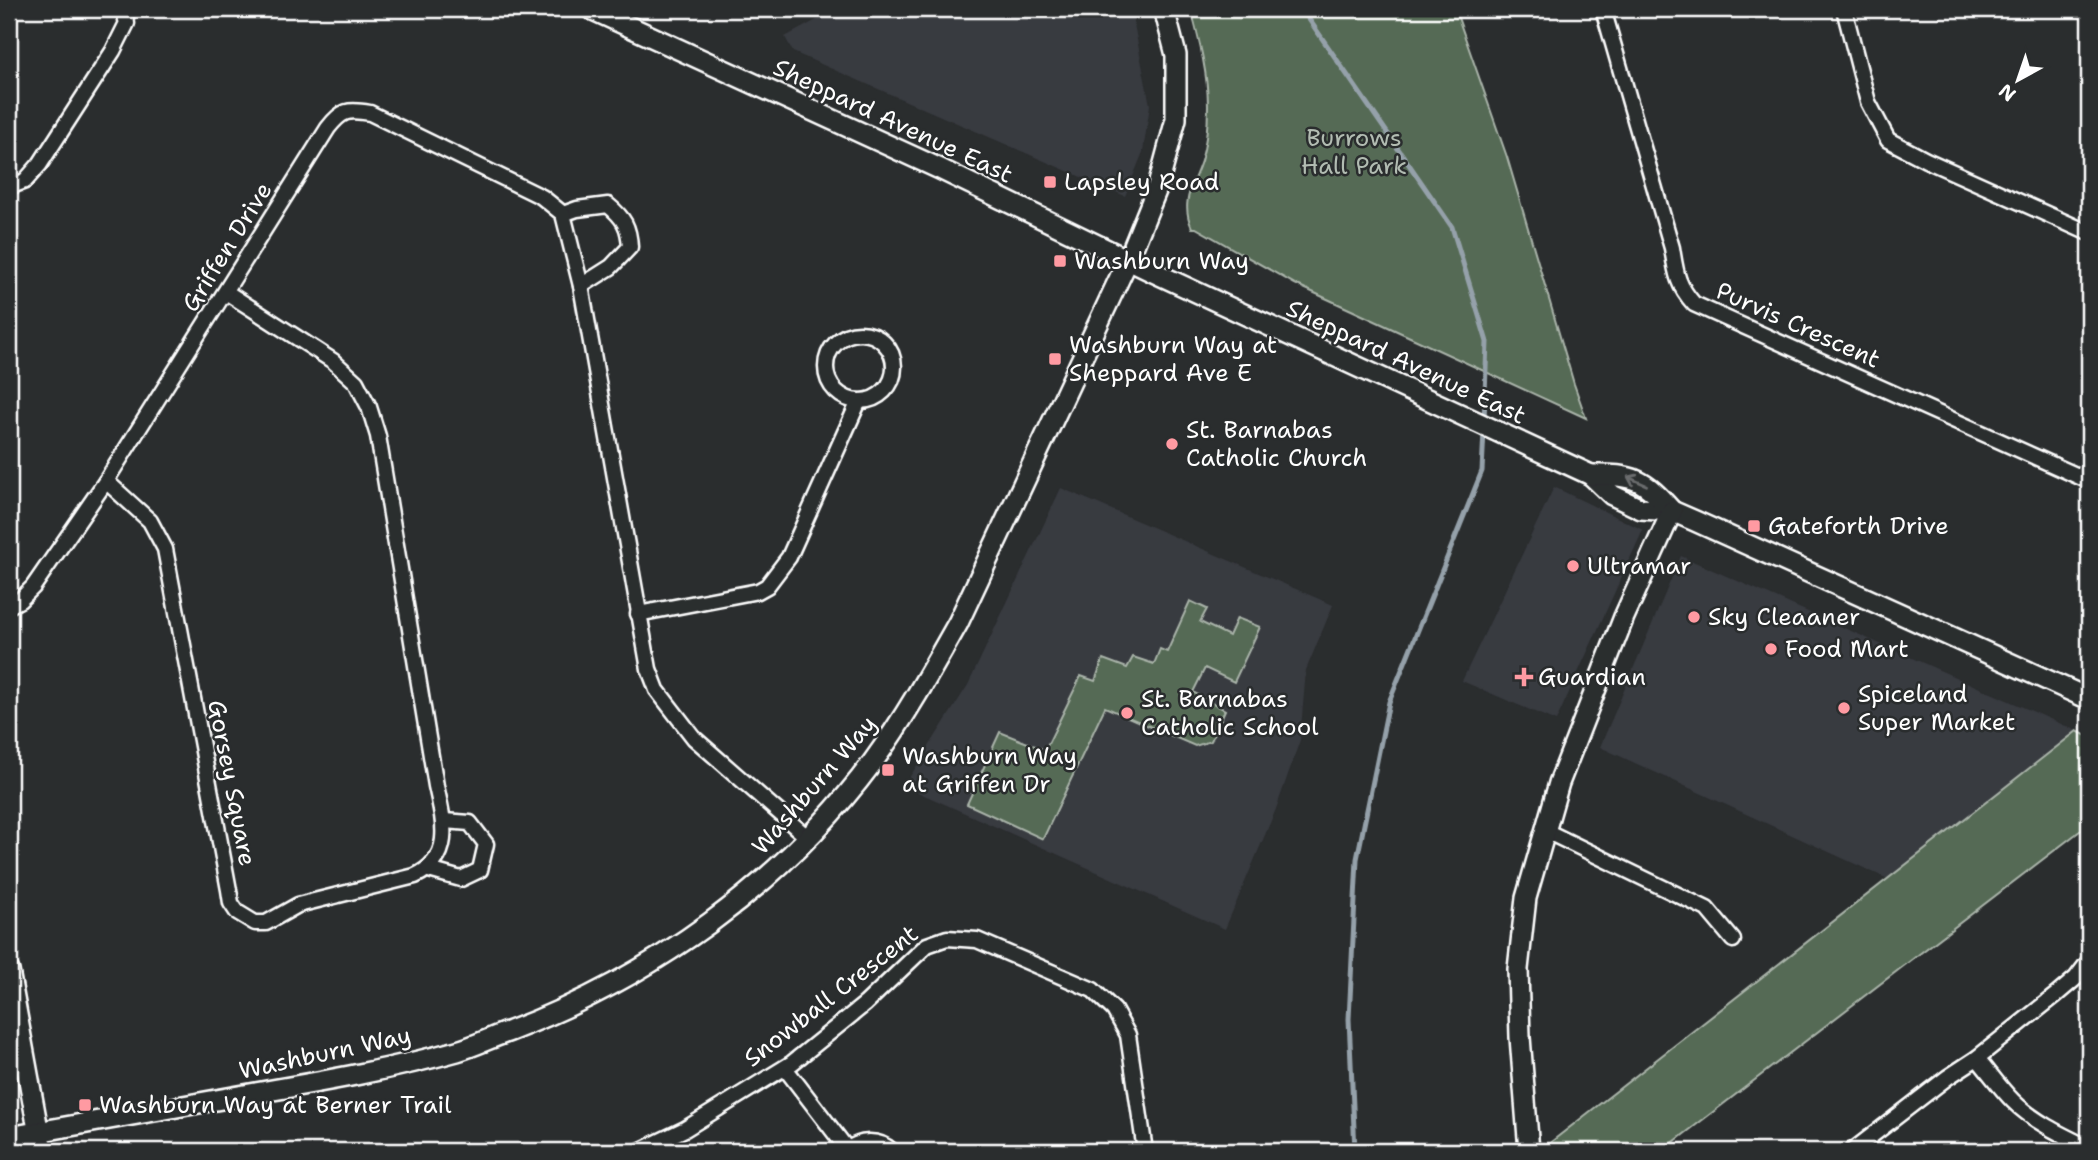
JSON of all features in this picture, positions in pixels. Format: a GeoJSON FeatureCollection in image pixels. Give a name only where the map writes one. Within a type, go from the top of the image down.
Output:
{"type":"FeatureCollection","features":[{"type":"Feature","properties":{"kind":"street"},"geometry":{"type":"LineString","coordinates":[[9,187],[25,181],[40,164],[113,51],[127,23],[123,9]]}},
{"type":"Feature","properties":{"kind":"street","name":"Sheppard Avenue East"},"geometry":{"type":"LineString","coordinates":[[591,9],[940,169],[1446,410],[1591,475],[1622,474],[1651,487],[1672,511],[2089,699]]}},
{"type":"Feature","properties":{"kind":"street"},"geometry":{"type":"LineString","coordinates":[[1128,260],[1158,186],[1176,118],[1175,55],[1164,9]]}},
{"type":"Feature","properties":{"kind":"street","name":"Purvis Crescent"},"geometry":{"type":"LineString","coordinates":[[1603,9],[1672,248],[1677,280],[1682,291],[1694,303],[2089,481]]}},
{"type":"Feature","properties":{"kind":"street"},"geometry":{"type":"LineString","coordinates":[[1844,9],[1868,102],[1888,140],[1926,160],[2089,233]]}},
{"type":"Feature","properties":{"kind":"street","name":"Griffen Drive"},"geometry":{"type":"LineString","coordinates":[[9,606],[20,600],[33,587],[106,481],[328,128],[339,115],[353,110],[370,113],[520,185],[542,197],[563,214]]}},
{"type":"Feature","properties":{"kind":"street"},"geometry":{"type":"LineString","coordinates":[[580,286],[611,267],[630,247],[629,230],[622,216],[608,205],[563,214],[580,286],[649,669],[657,690],[694,738],[807,837]]}},
{"type":"Feature","properties":{"kind":"street","name":"Washburn Way"},"geometry":{"type":"LineString","coordinates":[[9,1137],[40,1142],[457,1051],[559,1012],[624,979],[738,902],[807,837],[870,766],[894,732],[953,633],[1128,260]]}},
{"type":"Feature","properties":{"kind":"street"},"geometry":{"type":"LineString","coordinates":[[226,292],[333,361],[356,382],[369,407],[378,436],[444,821],[441,856],[429,870],[461,879],[480,870],[486,844],[470,823],[444,821]]}},
{"type":"Feature","properties":{"kind":"street"},"geometry":{"type":"LineString","coordinates":[[858,333],[880,340],[888,348],[894,369],[892,380],[879,396],[859,401],[848,399],[830,384],[826,362],[837,342],[858,333]]}},
{"type":"Feature","properties":{"kind":"street"},"geometry":{"type":"LineString","coordinates":[[638,614],[758,591],[767,586],[789,557],[859,401]]}},
{"type":"Feature","properties":{"kind":"street","name":"Gorsey Square"},"geometry":{"type":"LineString","coordinates":[[106,481],[150,521],[165,549],[231,903],[237,912],[255,923],[266,923],[298,905],[415,876],[429,870]]}},
{"type":"Feature","properties":{"kind":"street"},"geometry":{"type":"LineString","coordinates":[[1529,1151],[1520,1037],[1518,969],[1526,898],[1559,783],[1624,617],[1672,511]]}},
{"type":"Feature","properties":{"kind":"street"},"geometry":{"type":"LineString","coordinates":[[1546,831],[1707,909],[1733,940]]}},
{"type":"Feature","properties":{"kind":"street","name":"Snowball Crescent"},"geometry":{"type":"LineString","coordinates":[[639,1151],[685,1129],[785,1068],[865,1004],[927,945],[947,938],[977,940],[1093,990],[1114,1010],[1128,1035],[1145,1151]]}},
{"type":"Feature","properties":{"kind":"street"},"geometry":{"type":"LineString","coordinates":[[1852,1151],[1977,1058],[2076,978],[2089,961]]}},
{"type":"Feature","properties":{"kind":"street"},"geometry":{"type":"LineString","coordinates":[[9,971],[40,1142]]}},
{"type":"Feature","properties":{"kind":"street"},"geometry":{"type":"LineString","coordinates":[[1977,1058],[2025,1112],[2089,1148]]}},
{"type":"Feature","properties":{"kind":"street"},"geometry":{"type":"LineString","coordinates":[[785,1068],[846,1150],[865,1141],[884,1144],[892,1151]]}},
{"type":"Feature","properties":{"kind":"shaded area"},"geometry":{"type":"Polygon","coordinates":[[[837,9],[1131,9],[1150,105],[1143,152],[1125,196],[793,52],[785,37],[837,9]]]}},
{"type":"Feature","properties":{"kind":"shaded area"},"geometry":{"type":"Polygon","coordinates":[[[1554,487],[1643,530],[1556,721],[1462,681],[1554,487]]]}},
{"type":"Feature","properties":{"kind":"shaded area","name":"St. Barnabas Catholic School"},"geometry":{"type":"Polygon","coordinates":[[[1061,488],[1333,605],[1306,670],[1300,740],[1276,809],[1225,929],[904,786],[968,685],[1061,488]]]}},
{"type":"Feature","properties":{"kind":"shaded area"},"geometry":{"type":"Polygon","coordinates":[[[1681,556],[2077,731],[1888,879],[1600,747],[1681,556]]]}},
{"type":"Feature","properties":{"kind":"green space","name":"Burrows Hall Park"},"geometry":{"type":"Polygon","coordinates":[[[1191,9],[1455,9],[1507,157],[1586,418],[1295,284],[1192,228],[1187,202],[1204,148],[1208,94],[1191,9]]]}},
{"type":"Feature","properties":{"kind":"green space"},"geometry":{"type":"Polygon","coordinates":[[[1190,601],[1207,609],[1200,622],[1229,636],[1237,618],[1260,627],[1234,682],[1205,668],[1193,692],[1225,710],[1211,741],[1195,746],[1105,707],[1043,839],[967,804],[1000,732],[1045,750],[1081,676],[1095,681],[1103,659],[1127,668],[1133,657],[1154,664],[1160,649],[1167,652],[1190,601]]]}},
{"type":"Feature","properties":{"kind":"green space"},"geometry":{"type":"Polygon","coordinates":[[[2077,731],[2089,737],[2089,824],[1662,1151],[1551,1151],[1551,1142],[2077,731]]]}},
{"type":"Feature","properties":{"kind":"waterway"},"geometry":{"type":"LineString","coordinates":[[1305,9],[1306,15],[1452,227],[1487,342],[1484,421]]}},
{"type":"Feature","properties":{"kind":"waterway"},"geometry":{"type":"LineString","coordinates":[[1355,1151],[1349,1019],[1357,859],[1389,702],[1482,471],[1484,431]]}},
{"type":"Feature","properties":{"kind":"place","name":"Lapsley Road"},"geometry":{"type":"Point","coordinates":[1050,182]}},
{"type":"Feature","properties":{"kind":"place","name":"Washburn Way"},"geometry":{"type":"Point","coordinates":[1060,261]}},
{"type":"Feature","properties":{"kind":"place","name":"Washburn Way at Sheppard Ave E"},"geometry":{"type":"Point","coordinates":[1055,359]}},
{"type":"Feature","properties":{"kind":"place","name":"St. Barnabas Catholic Church"},"geometry":{"type":"Point","coordinates":[1172,444]}},
{"type":"Feature","properties":{"kind":"place","name":"Gateforth Drive"},"geometry":{"type":"Point","coordinates":[1754,526]}},
{"type":"Feature","properties":{"kind":"place","name":"Ultramar"},"geometry":{"type":"Point","coordinates":[1573,566]}},
{"type":"Feature","properties":{"kind":"place","name":"Sky Cleaaner"},"geometry":{"type":"Point","coordinates":[1694,617]}},
{"type":"Feature","properties":{"kind":"place","name":"Food Mart"},"geometry":{"type":"Point","coordinates":[1771,649]}},
{"type":"Feature","properties":{"kind":"place","name":"Guardian"},"geometry":{"type":"Point","coordinates":[1524,677]}},
{"type":"Feature","properties":{"kind":"place","name":"Spiceland Super Market"},"geometry":{"type":"Point","coordinates":[1844,708]}},
{"type":"Feature","properties":{"kind":"place","name":"St. Barnabas Catholic School"},"geometry":{"type":"Point","coordinates":[1127,713]}},
{"type":"Feature","properties":{"kind":"place","name":"Washburn Way at Griffen Dr"},"geometry":{"type":"Point","coordinates":[888,770]}},
{"type":"Feature","properties":{"kind":"place","name":"Washburn Way at Berner Trail"},"geometry":{"type":"Point","coordinates":[85,1105]}}]}
